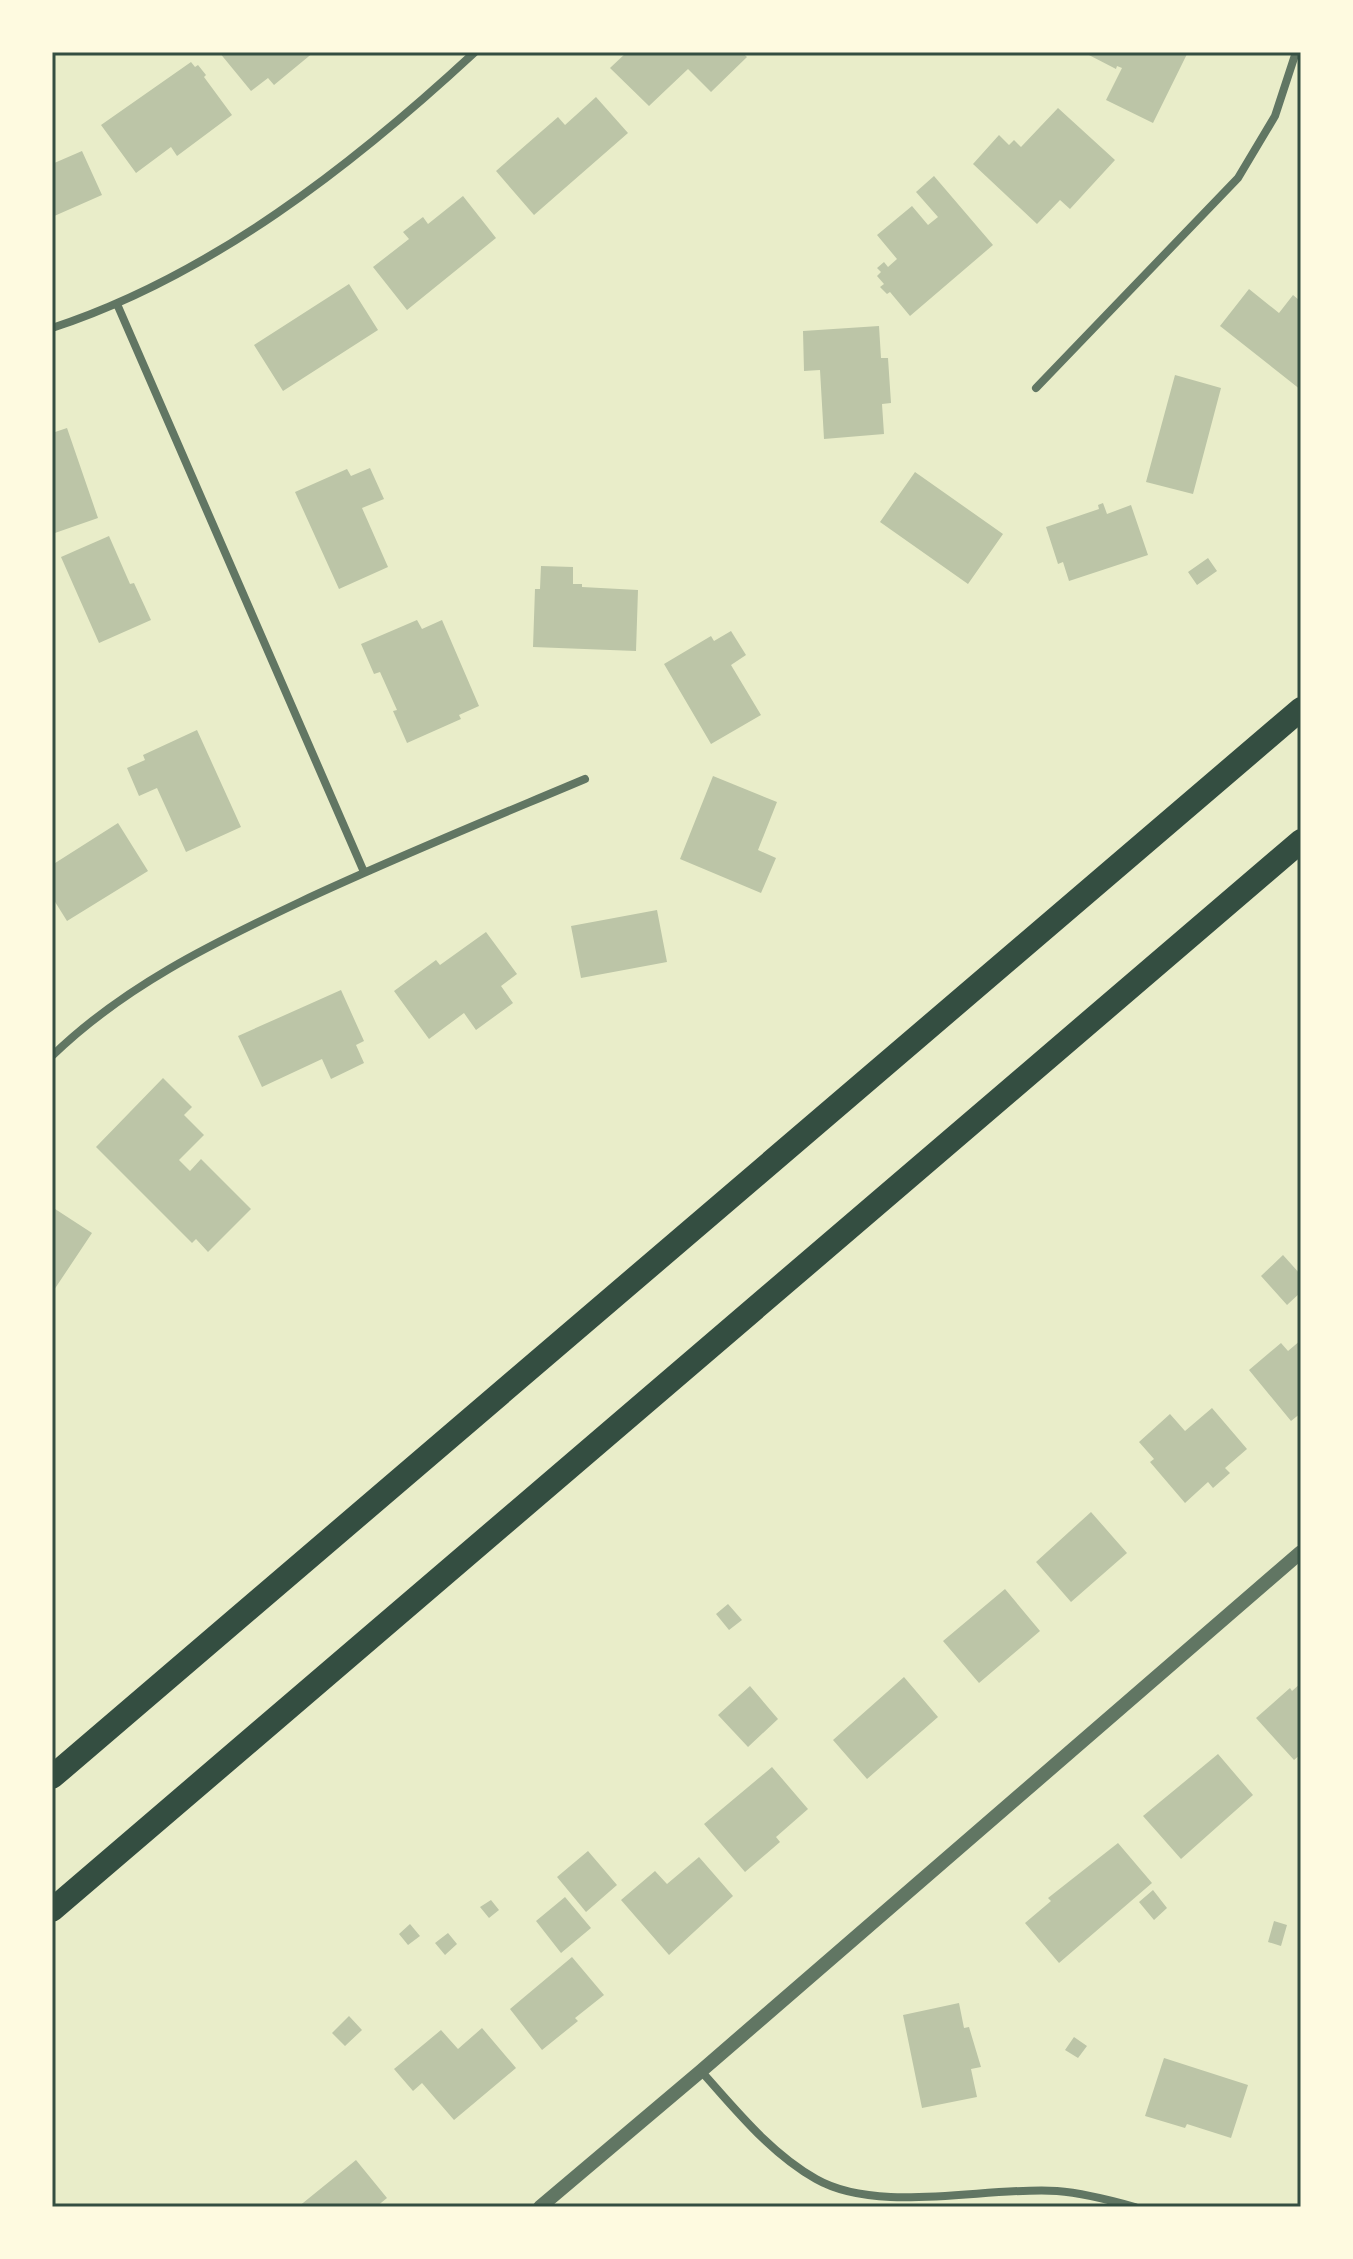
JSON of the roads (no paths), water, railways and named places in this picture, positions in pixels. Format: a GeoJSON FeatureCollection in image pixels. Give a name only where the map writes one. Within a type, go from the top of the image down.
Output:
{"type":"FeatureCollection","features":[{"type":"Feature","properties":{"kind":"highway"},"geometry":{"type":"LineString","coordinates":[[52,1777],[1301,709]]}},
{"type":"Feature","properties":{"kind":"highway"},"geometry":{"type":"LineString","coordinates":[[52,1910],[1301,841]]}},
{"type":"Feature","properties":{"kind":"street"},"geometry":{"type":"LineString","coordinates":[[52,328],[117,304],[252,229],[315,187],[435,90],[475,52]]}},
{"type":"Feature","properties":{"kind":"street"},"geometry":{"type":"LineString","coordinates":[[1036,388],[1238,178],[1275,116],[1296,52]]}},
{"type":"Feature","properties":{"kind":"street"},"geometry":{"type":"LineString","coordinates":[[117,304],[364,872]]}},
{"type":"Feature","properties":{"kind":"street"},"geometry":{"type":"LineString","coordinates":[[52,1056],[109,1009],[163,971],[237,931],[364,872],[585,779]]}},
{"type":"Feature","properties":{"kind":"street"},"geometry":{"type":"LineString","coordinates":[[540,2207],[1301,1552]]}},
{"type":"Feature","properties":{"kind":"street"},"geometry":{"type":"LineString","coordinates":[[701,2071],[780,2155],[818,2181],[860,2194],[912,2197],[1059,2191],[1135,2207]]}}]}
